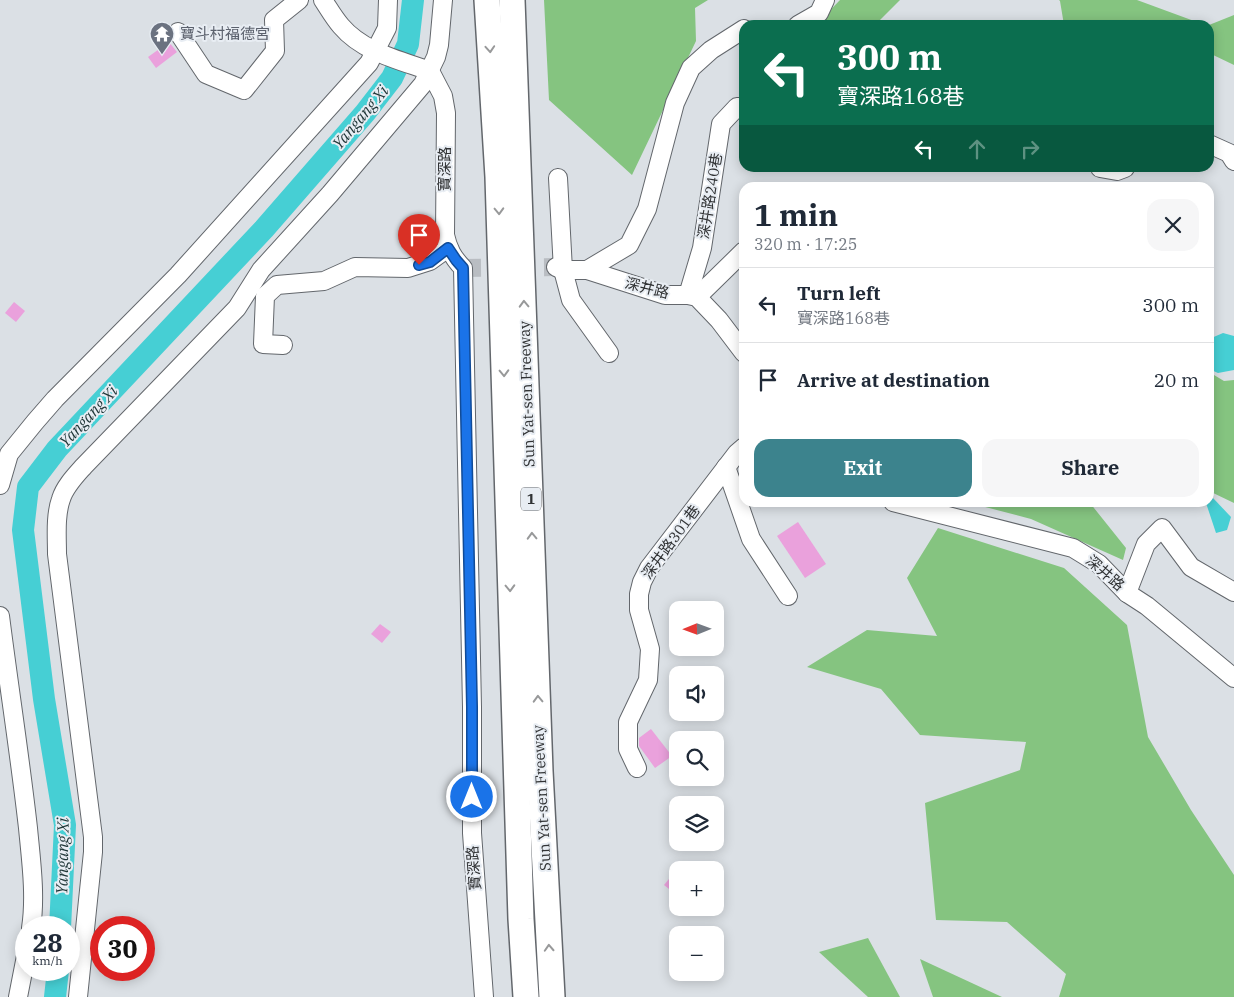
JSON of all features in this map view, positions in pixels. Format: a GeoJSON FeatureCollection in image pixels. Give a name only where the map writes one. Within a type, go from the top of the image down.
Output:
{"type":"FeatureCollection","features":[{"type":"Feature","properties":{"kind":"highway","name":"Sun Yat-sen Freeway"},"geometry":{"type":"LineString","coordinates":[[487,0],[498,177],[520,909],[526,997]]}},
{"type":"Feature","properties":{"kind":"highway","name":"Sun Yat-sen Freeway"},"geometry":{"type":"LineString","coordinates":[[512,0],[540,771],[552,997]]}},
{"type":"Feature","properties":{"kind":"street"},"geometry":{"type":"LineString","coordinates":[[178,32],[206,74],[244,90],[275,50],[274,20],[299,0]]}},
{"type":"Feature","properties":{"kind":"street"},"geometry":{"type":"LineString","coordinates":[[324,0],[342,26],[353,37],[377,52],[430,71]]}},
{"type":"Feature","properties":{"kind":"street"},"geometry":{"type":"LineString","coordinates":[[0,485],[9,454],[55,399],[178,275],[369,63],[377,52],[387,28],[388,0]]}},
{"type":"Feature","properties":{"kind":"street"},"geometry":{"type":"LineString","coordinates":[[78,997],[93,852],[57,554],[57,523],[61,498],[84,466],[237,308],[261,270],[330,194],[423,84],[436,57],[439,45],[443,0]]}},
{"type":"Feature","properties":{"kind":"street"},"geometry":{"type":"LineString","coordinates":[[806,20],[820,12],[825,0]]}},
{"type":"Feature","properties":{"kind":"street"},"geometry":{"type":"LineString","coordinates":[[587,270],[629,245],[647,209],[675,103],[690,68],[711,50],[739,32]]}},
{"type":"Feature","properties":{"kind":"street","name":"寶深路"},"geometry":{"type":"LineString","coordinates":[[430,71],[445,105],[445,235],[448,248],[463,268],[472,697],[472,833],[484,997]]}},
{"type":"Feature","properties":{"kind":"street","name":"深井路240巷"},"geometry":{"type":"LineString","coordinates":[[692,296],[702,248],[709,194],[722,124],[739,108]]}},
{"type":"Feature","properties":{"kind":"street"},"geometry":{"type":"LineString","coordinates":[[1214,146],[1232,154]]}},
{"type":"Feature","properties":{"kind":"street"},"geometry":{"type":"LineString","coordinates":[[558,178],[559,268],[571,300],[609,353]]}},
{"type":"Feature","properties":{"kind":"street"},"geometry":{"type":"LineString","coordinates":[[283,345],[263,344],[265,296],[277,285],[324,281],[355,267],[408,268],[430,262],[448,248]]}},
{"type":"Feature","properties":{"kind":"street"},"geometry":{"type":"LineString","coordinates":[[739,255],[692,296],[719,320],[739,346]]}},
{"type":"Feature","properties":{"kind":"street","name":"深井路"},"geometry":{"type":"LineString","coordinates":[[559,268],[587,270],[665,295],[692,296]]}},
{"type":"Feature","properties":{"kind":"street","name":"深井路301巷"},"geometry":{"type":"LineString","coordinates":[[637,768],[628,749],[628,722],[648,680],[650,649],[639,610],[639,594],[642,582],[649,568],[739,453]]}},
{"type":"Feature","properties":{"kind":"street"},"geometry":{"type":"LineString","coordinates":[[726,467],[739,506]]}},
{"type":"Feature","properties":{"kind":"street"},"geometry":{"type":"LineString","coordinates":[[739,507],[750,539],[788,596]]}},
{"type":"Feature","properties":{"kind":"street","name":"深井路"},"geometry":{"type":"LineString","coordinates":[[911,507],[1073,548],[1099,564],[1127,593],[1147,606],[1234,678]]}},
{"type":"Feature","properties":{"kind":"street"},"geometry":{"type":"LineString","coordinates":[[1127,593],[1146,544],[1162,528],[1191,567],[1234,592]]}},
{"type":"Feature","properties":{"kind":"street"},"geometry":{"type":"LineString","coordinates":[[0,616],[25,798],[32,893],[31,916]]}},
{"type":"Feature","properties":{"kind":"street"},"geometry":{"type":"LineString","coordinates":[[18,997],[21,981]]}},
{"type":"Feature","properties":{"kind":"green space"},"geometry":{"type":"Polygon","coordinates":[[[544,0],[708,0],[695,8],[696,41],[632,175],[549,100],[544,0]]]}},
{"type":"Feature","properties":{"kind":"green space"},"geometry":{"type":"Polygon","coordinates":[[[840,0],[900,0],[880,20],[821,20],[840,0]]]}},
{"type":"Feature","properties":{"kind":"green space"},"geometry":{"type":"Polygon","coordinates":[[[1137,0],[1191,20],[1063,20],[1060,1],[1137,0]]]}},
{"type":"Feature","properties":{"kind":"green space"},"geometry":{"type":"Polygon","coordinates":[[[1234,15],[1234,65],[1214,55],[1214,23],[1234,15]]]}},
{"type":"Feature","properties":{"kind":"green space"},"geometry":{"type":"Polygon","coordinates":[[[1214,375],[1224,381],[1234,380],[1234,503],[1214,493],[1214,375]]]}},
{"type":"Feature","properties":{"kind":"green space"},"geometry":{"type":"Polygon","coordinates":[[[985,507],[1093,507],[1126,548],[1123,560],[1031,519],[985,507]]]}},
{"type":"Feature","properties":{"kind":"green space"},"geometry":{"type":"Polygon","coordinates":[[[938,528],[1064,568],[1127,625],[1148,737],[1191,810],[1234,875],[1234,997],[1059,997],[1066,974],[1007,922],[936,920],[925,803],[1020,770],[1026,742],[920,735],[881,689],[807,667],[867,630],[937,636],[907,578],[938,528]]]}},
{"type":"Feature","properties":{"kind":"green space"},"geometry":{"type":"Polygon","coordinates":[[[868,938],[900,997],[868,997],[819,952],[868,938]]]}},
{"type":"Feature","properties":{"kind":"green space"},"geometry":{"type":"Polygon","coordinates":[[[920,959],[1002,997],[933,997],[920,959]]]}},
{"type":"Feature","properties":{"kind":"water"},"geometry":{"type":"Polygon","coordinates":[[[1223,333],[1234,336],[1234,370],[1218,373],[1214,371],[1214,337],[1223,333]]]}},
{"type":"Feature","properties":{"kind":"water"},"geometry":{"type":"Polygon","coordinates":[[[1214,499],[1231,517],[1227,530],[1216,533],[1207,507],[1214,507],[1214,499]]]}},
{"type":"Feature","properties":{"kind":"building","name":"寶斗村福德宮"},"geometry":{"type":"Polygon","coordinates":[[[169,42],[177,52],[156,68],[148,57],[169,42]]]}},
{"type":"Feature","properties":{"kind":"building"},"geometry":{"type":"Polygon","coordinates":[[[14,302],[25,311],[16,322],[5,313],[14,302]]]}},
{"type":"Feature","properties":{"kind":"building"},"geometry":{"type":"Polygon","coordinates":[[[798,522],[826,564],[805,578],[777,536],[798,522]]]}},
{"type":"Feature","properties":{"kind":"building"},"geometry":{"type":"Polygon","coordinates":[[[380,624],[391,632],[382,643],[371,634],[380,624]]]}},
{"type":"Feature","properties":{"kind":"building"},"geometry":{"type":"Polygon","coordinates":[[[651,729],[669,752],[669,758],[655,768],[639,746],[639,738],[651,729]]]}},
{"type":"Feature","properties":{"kind":"building"},"geometry":{"type":"Polygon","coordinates":[[[669,879],[669,889],[664,885],[669,879]]]}},
{"type":"Feature","properties":{"kind":"waterway","name":"Yangang Xi"},"geometry":{"type":"LineString","coordinates":[[61,916],[65,825],[44,699],[23,530],[28,487],[57,449],[264,229],[365,113],[392,78],[408,44],[413,0]]}},
{"type":"Feature","properties":{"kind":"waterway","name":"Yangang Xi"},"geometry":{"type":"LineString","coordinates":[[55,997],[57,981]]}},
{"type":"Feature","properties":{"kind":"tunnel"},"geometry":{"type":"LineString","coordinates":[[463,268],[556,267]]}},
{"type":"Feature","properties":{"kind":"place","name":"寶斗村福德宮"},"geometry":{"type":"Point","coordinates":[162,55]}},
{"type":"Feature","properties":{"kind":"route"},"geometry":{"type":"LineString","coordinates":[[419,265],[430,262],[448,248],[463,268],[472,707],[472,797]]}}]}
